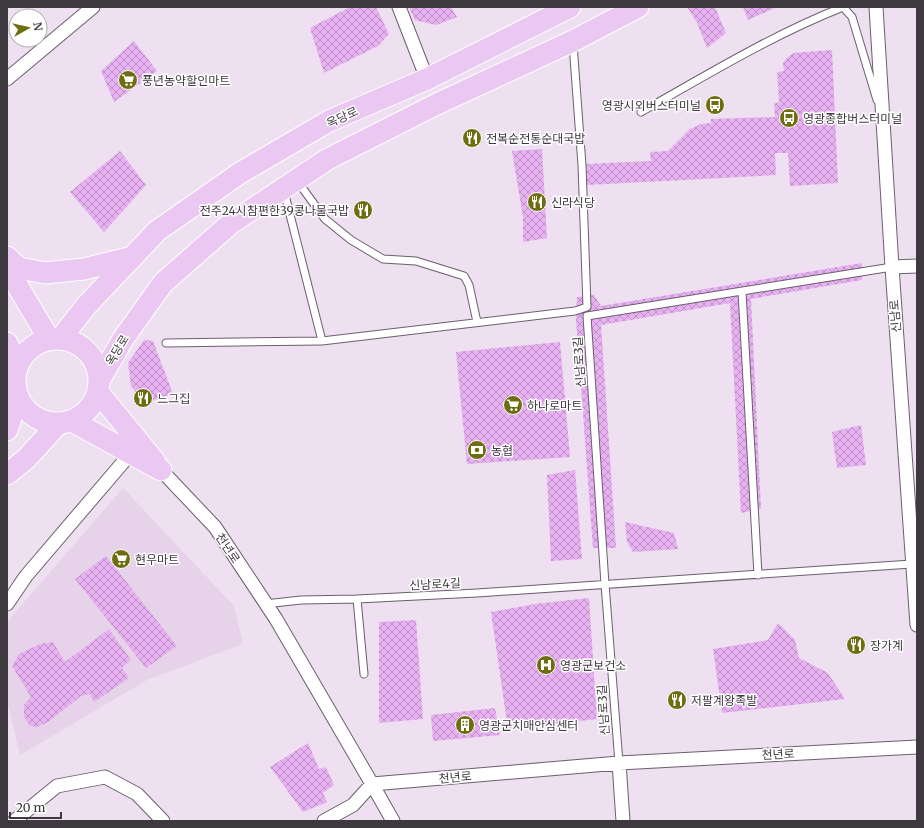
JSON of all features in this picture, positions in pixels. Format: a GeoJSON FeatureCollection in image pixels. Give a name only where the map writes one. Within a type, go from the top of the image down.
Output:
{"type":"FeatureCollection","features":[{"type":"Feature","properties":{"kind":"main road","name":"옥당로"},"geometry":{"type":"LineString","coordinates":[[55,339],[157,231],[240,173],[329,121],[427,79],[570,7]]}},
{"type":"Feature","properties":{"kind":"main road","name":"옥당로"},"geometry":{"type":"LineString","coordinates":[[7,474],[25,460],[66,422],[84,414],[93,404],[99,386],[122,339],[163,283],[230,224],[328,159],[430,108],[573,41],[638,7]]}},
{"type":"Feature","properties":{"kind":"main road"},"geometry":{"type":"LineString","coordinates":[[7,257],[19,268],[45,273],[84,269],[133,257]]}},
{"type":"Feature","properties":{"kind":"main road"},"geometry":{"type":"LineString","coordinates":[[7,268],[55,339],[39,342],[29,348],[17,367],[15,382],[18,396],[24,408],[34,416],[46,422],[66,422],[161,470]]}},
{"type":"Feature","properties":{"kind":"main road","name":"옥당로"},"geometry":{"type":"LineString","coordinates":[[55,339],[73,341],[84,347],[92,356],[98,367],[99,386]]}},
{"type":"Feature","properties":{"kind":"main road"},"geometry":{"type":"LineString","coordinates":[[7,343],[17,367]]}},
{"type":"Feature","properties":{"kind":"main road"},"geometry":{"type":"LineString","coordinates":[[99,386],[161,470]]}},
{"type":"Feature","properties":{"kind":"main road"},"geometry":{"type":"LineString","coordinates":[[7,430],[18,396]]}},
{"type":"Feature","properties":{"kind":"street"},"geometry":{"type":"LineString","coordinates":[[7,79],[93,7]]}},
{"type":"Feature","properties":{"kind":"street"},"geometry":{"type":"LineString","coordinates":[[400,7],[427,79]]}},
{"type":"Feature","properties":{"kind":"street","name":"신남로"},"geometry":{"type":"LineString","coordinates":[[876,7],[892,267],[915,564],[917,625]]}},
{"type":"Feature","properties":{"kind":"street"},"geometry":{"type":"LineString","coordinates":[[892,267],[917,266]]}},
{"type":"Feature","properties":{"kind":"street"},"geometry":{"type":"LineString","coordinates":[[7,604],[26,576],[131,454]]}},
{"type":"Feature","properties":{"kind":"street","name":"천년로"},"geometry":{"type":"LineString","coordinates":[[161,470],[215,527],[276,619],[372,784],[619,763],[917,747]]}},
{"type":"Feature","properties":{"kind":"street"},"geometry":{"type":"LineString","coordinates":[[619,763],[623,821]]}},
{"type":"Feature","properties":{"kind":"street"},"geometry":{"type":"LineString","coordinates":[[14,821],[57,786],[105,777],[137,794],[163,821]]}},
{"type":"Feature","properties":{"kind":"street"},"geometry":{"type":"LineString","coordinates":[[324,821],[352,805],[372,784],[392,821]]}},
{"type":"Feature","properties":{"kind":"lane"},"geometry":{"type":"LineString","coordinates":[[820,16],[832,7]]}},
{"type":"Feature","properties":{"kind":"lane"},"geometry":{"type":"LineString","coordinates":[[641,112],[767,41],[843,7],[852,17],[882,114]]}},
{"type":"Feature","properties":{"kind":"lane"},"geometry":{"type":"LineString","coordinates":[[166,343],[322,341],[575,311],[587,307],[582,165],[573,41]]}},
{"type":"Feature","properties":{"kind":"lane"},"geometry":{"type":"LineString","coordinates":[[290,184],[325,219],[352,240],[383,259],[416,261],[464,276],[469,285],[477,322]]}},
{"type":"Feature","properties":{"kind":"lane"},"geometry":{"type":"LineString","coordinates":[[290,184],[322,341]]}},
{"type":"Feature","properties":{"kind":"lane"},"geometry":{"type":"LineString","coordinates":[[587,316],[892,267]]}},
{"type":"Feature","properties":{"kind":"lane"},"geometry":{"type":"LineString","coordinates":[[742,292],[758,575]]}},
{"type":"Feature","properties":{"kind":"lane","name":"신남로3길"},"geometry":{"type":"LineString","coordinates":[[587,307],[605,584],[619,763]]}},
{"type":"Feature","properties":{"kind":"lane","name":"신남로4길"},"geometry":{"type":"LineString","coordinates":[[265,604],[301,600],[357,599],[915,564]]}},
{"type":"Feature","properties":{"kind":"lane"},"geometry":{"type":"LineString","coordinates":[[357,599],[364,674]]}},
{"type":"Feature","properties":{"kind":"shaded area"},"geometry":{"type":"Polygon","coordinates":[[[123,488],[234,606],[243,644],[147,680],[20,755],[7,700],[7,622],[123,488]]]}},
{"type":"Feature","properties":{"kind":"building"},"geometry":{"type":"Polygon","coordinates":[[[350,7],[376,7],[389,34],[378,46],[324,73],[310,28],[350,7]]]}},
{"type":"Feature","properties":{"kind":"building"},"geometry":{"type":"Polygon","coordinates":[[[409,7],[451,7],[457,17],[436,25],[415,20],[409,7]]]}},
{"type":"Feature","properties":{"kind":"building"},"geometry":{"type":"Polygon","coordinates":[[[687,7],[715,7],[726,33],[707,48],[697,23],[687,7]]]}},
{"type":"Feature","properties":{"kind":"building"},"geometry":{"type":"Polygon","coordinates":[[[743,7],[777,7],[748,20],[743,7]]]}},
{"type":"Feature","properties":{"kind":"building"},"geometry":{"type":"Polygon","coordinates":[[[134,41],[157,71],[114,102],[101,71],[134,41]]]}},
{"type":"Feature","properties":{"kind":"building","name":"영광종합버스터미널"},"geometry":{"type":"Polygon","coordinates":[[[832,50],[838,183],[790,186],[788,153],[775,153],[776,175],[587,185],[586,164],[651,161],[650,152],[668,151],[690,129],[701,124],[711,123],[711,119],[775,117],[774,104],[779,102],[777,72],[784,71],[783,63],[787,58],[793,53],[832,50]]]}},
{"type":"Feature","properties":{"kind":"building"},"geometry":{"type":"Polygon","coordinates":[[[542,149],[547,238],[523,242],[523,217],[512,151],[542,149]]]}},
{"type":"Feature","properties":{"kind":"building"},"geometry":{"type":"Polygon","coordinates":[[[120,151],[146,185],[104,232],[70,192],[120,151]]]}},
{"type":"Feature","properties":{"kind":"building"},"geometry":{"type":"Polygon","coordinates":[[[862,263],[862,280],[751,299],[761,509],[741,513],[730,303],[601,325],[616,548],[593,548],[576,320],[577,297],[594,295],[601,306],[862,263]]]}},
{"type":"Feature","properties":{"kind":"building"},"geometry":{"type":"Polygon","coordinates":[[[144,340],[153,341],[173,394],[145,403],[131,386],[128,363],[144,340]]]}},
{"type":"Feature","properties":{"kind":"building","name":"하나로마트"},"geometry":{"type":"Polygon","coordinates":[[[560,342],[570,457],[467,464],[456,352],[560,342]]]}},
{"type":"Feature","properties":{"kind":"building"},"geometry":{"type":"Polygon","coordinates":[[[861,425],[866,465],[837,468],[832,432],[861,425]]]}},
{"type":"Feature","properties":{"kind":"building"},"geometry":{"type":"Polygon","coordinates":[[[575,470],[582,559],[551,561],[547,475],[575,470]]]}},
{"type":"Feature","properties":{"kind":"building"},"geometry":{"type":"Polygon","coordinates":[[[625,522],[674,533],[678,549],[633,552],[627,542],[625,522]]]}},
{"type":"Feature","properties":{"kind":"building"},"geometry":{"type":"Polygon","coordinates":[[[106,556],[177,646],[146,668],[75,579],[106,556]]]}},
{"type":"Feature","properties":{"kind":"building","name":"영광군보건소"},"geometry":{"type":"Polygon","coordinates":[[[589,598],[597,719],[508,729],[491,612],[535,604],[589,598]]]}},
{"type":"Feature","properties":{"kind":"building"},"geometry":{"type":"Polygon","coordinates":[[[416,620],[423,719],[379,723],[379,622],[416,620]]]}},
{"type":"Feature","properties":{"kind":"building"},"geometry":{"type":"Polygon","coordinates":[[[778,623],[795,640],[799,658],[828,673],[845,699],[722,713],[713,649],[768,640],[778,623]]]}},
{"type":"Feature","properties":{"kind":"building"},"geometry":{"type":"Polygon","coordinates":[[[109,629],[131,660],[122,668],[129,678],[94,702],[90,694],[81,696],[48,722],[37,727],[30,726],[24,717],[24,705],[31,697],[12,666],[19,654],[40,644],[53,642],[65,662],[109,629]]]}},
{"type":"Feature","properties":{"kind":"building","name":"영광군치매안심센터"},"geometry":{"type":"Polygon","coordinates":[[[495,708],[500,735],[433,741],[431,715],[495,708]]]}},
{"type":"Feature","properties":{"kind":"building"},"geometry":{"type":"Polygon","coordinates":[[[308,743],[319,769],[326,767],[334,785],[323,793],[327,802],[303,812],[270,767],[308,743]]]}},
{"type":"Feature","properties":{"kind":"place","name":"풍년농약할인마트"},"geometry":{"type":"Point","coordinates":[128,80]}},
{"type":"Feature","properties":{"kind":"place","name":"영광시외버스터미널"},"geometry":{"type":"Point","coordinates":[715,105]}},
{"type":"Feature","properties":{"kind":"place","name":"영광종합버스터미널"},"geometry":{"type":"Point","coordinates":[789,118]}},
{"type":"Feature","properties":{"kind":"place","name":"전복순전통순대국밥"},"geometry":{"type":"Point","coordinates":[472,138]}},
{"type":"Feature","properties":{"kind":"place","name":"신라식당"},"geometry":{"type":"Point","coordinates":[537,202]}},
{"type":"Feature","properties":{"kind":"place","name":"전주24시참편한39콩나물국밥"},"geometry":{"type":"Point","coordinates":[363,210]}},
{"type":"Feature","properties":{"kind":"place","name":"느그집"},"geometry":{"type":"Point","coordinates":[143,398]}},
{"type":"Feature","properties":{"kind":"place","name":"하나로마트"},"geometry":{"type":"Point","coordinates":[513,405]}},
{"type":"Feature","properties":{"kind":"place","name":"농협"},"geometry":{"type":"Point","coordinates":[477,450]}},
{"type":"Feature","properties":{"kind":"place","name":"현우마트"},"geometry":{"type":"Point","coordinates":[121,559]}},
{"type":"Feature","properties":{"kind":"place","name":"장가계"},"geometry":{"type":"Point","coordinates":[856,645]}},
{"type":"Feature","properties":{"kind":"place","name":"영광군보건소"},"geometry":{"type":"Point","coordinates":[546,665]}},
{"type":"Feature","properties":{"kind":"place","name":"저팔계왕족발"},"geometry":{"type":"Point","coordinates":[677,700]}},
{"type":"Feature","properties":{"kind":"place","name":"영광군치매안심센터"},"geometry":{"type":"Point","coordinates":[465,725]}}]}
